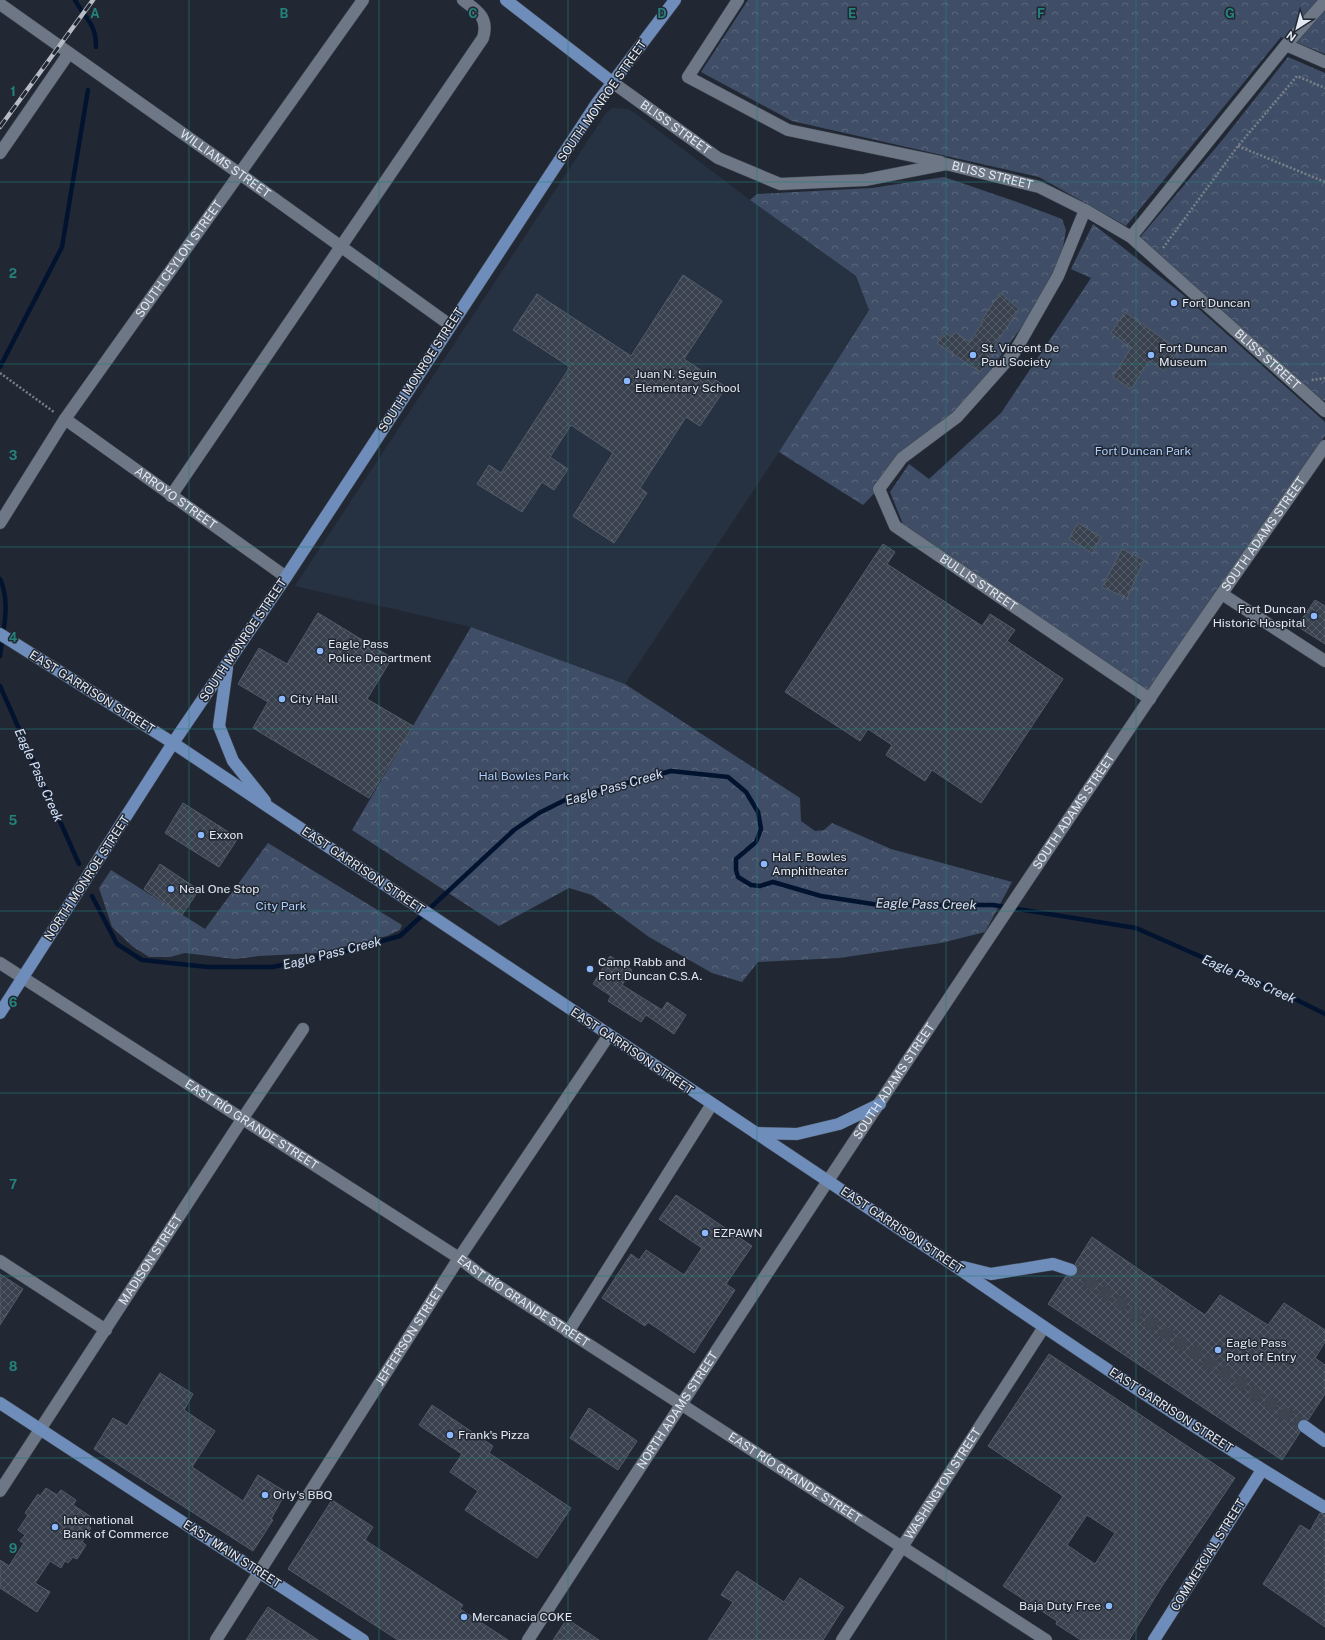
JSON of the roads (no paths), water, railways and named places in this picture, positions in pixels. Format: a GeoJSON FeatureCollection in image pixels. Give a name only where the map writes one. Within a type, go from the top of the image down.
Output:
{"type":"FeatureCollection","features":[{"type":"Feature","properties":{"kind":"main road"},"geometry":{"type":"LineString","coordinates":[[506,0],[612,82]]}},
{"type":"Feature","properties":{"kind":"main road","name":"SOUTH MONROE STREET"},"geometry":{"type":"LineString","coordinates":[[173,743],[286,577],[450,325],[612,82],[675,0]]}},
{"type":"Feature","properties":{"kind":"main road","name":"EAST GARRISON STREET"},"geometry":{"type":"LineString","coordinates":[[0,634],[173,743],[829,1181],[1044,1327],[1262,1470],[1324,1507]]}},
{"type":"Feature","properties":{"kind":"main road"},"geometry":{"type":"LineString","coordinates":[[227,664],[219,726],[233,761],[274,811]]}},
{"type":"Feature","properties":{"kind":"main road","name":"NORTH MONROE STREET"},"geometry":{"type":"LineString","coordinates":[[0,1013],[173,743]]}},
{"type":"Feature","properties":{"kind":"main road"},"geometry":{"type":"LineString","coordinates":[[756,1133],[797,1134],[839,1124],[880,1104]]}},
{"type":"Feature","properties":{"kind":"main road"},"geometry":{"type":"LineString","coordinates":[[952,1264],[991,1274],[1053,1264],[1064,1266],[1071,1270]]}},
{"type":"Feature","properties":{"kind":"main road","name":"EAST MAIN STREET"},"geometry":{"type":"LineString","coordinates":[[0,1403],[363,1640]]}},
{"type":"Feature","properties":{"kind":"main road"},"geometry":{"type":"LineString","coordinates":[[1304,1426],[1325,1441]]}},
{"type":"Feature","properties":{"kind":"main road","name":"COMMERCIAL STREET"},"geometry":{"type":"LineString","coordinates":[[1154,1640],[1262,1470]]}},
{"type":"Feature","properties":{"kind":"street","name":"SOUTH CEYLON STREET"},"geometry":{"type":"LineString","coordinates":[[0,522],[64,419],[363,0]]}},
{"type":"Feature","properties":{"kind":"street"},"geometry":{"type":"LineString","coordinates":[[171,496],[483,38],[486,30],[484,21],[478,11],[463,0]]}},
{"type":"Feature","properties":{"kind":"street"},"geometry":{"type":"LineString","coordinates":[[738,0],[688,77],[788,130],[946,164]]}},
{"type":"Feature","properties":{"kind":"street"},"geometry":{"type":"LineString","coordinates":[[1131,238],[1286,45],[1325,1]]}},
{"type":"Feature","properties":{"kind":"street","name":"WILLIAMS STREET"},"geometry":{"type":"LineString","coordinates":[[0,4],[342,246],[450,325]]}},
{"type":"Feature","properties":{"kind":"street"},"geometry":{"type":"LineString","coordinates":[[1286,45],[1325,62]]}},
{"type":"Feature","properties":{"kind":"street"},"geometry":{"type":"LineString","coordinates":[[0,153],[69,53]]}},
{"type":"Feature","properties":{"kind":"street","name":"BLISS STREET"},"geometry":{"type":"LineString","coordinates":[[612,82],[718,158],[780,184],[865,180],[946,164],[1039,187],[1085,210],[1131,238],[1325,411]]}},
{"type":"Feature","properties":{"kind":"street","name":"BULLIS STREET"},"geometry":{"type":"LineString","coordinates":[[1085,210],[1058,276],[1014,353],[957,417],[902,458],[879,489],[895,526],[1150,699]]}},
{"type":"Feature","properties":{"kind":"street","name":"ARROYO STREET"},"geometry":{"type":"LineString","coordinates":[[64,419],[286,577]]}},
{"type":"Feature","properties":{"kind":"street","name":"SOUTH ADAMS STREET"},"geometry":{"type":"LineString","coordinates":[[829,1181],[1150,699],[1325,446]]}},
{"type":"Feature","properties":{"kind":"street"},"geometry":{"type":"LineString","coordinates":[[1222,594],[1325,661]]}},
{"type":"Feature","properties":{"kind":"street","name":"EAST RÍO GRANDE STREET"},"geometry":{"type":"LineString","coordinates":[[0,963],[243,1118],[459,1258],[481,1275],[568,1332],[903,1546],[1046,1640]]}},
{"type":"Feature","properties":{"kind":"street","name":"MADISON STREET"},"geometry":{"type":"LineString","coordinates":[[0,1491],[302,1029]]}},
{"type":"Feature","properties":{"kind":"street","name":"JEFFERSON STREET"},"geometry":{"type":"LineString","coordinates":[[216,1640],[459,1258],[609,1035]]}},
{"type":"Feature","properties":{"kind":"street"},"geometry":{"type":"LineString","coordinates":[[568,1332],[712,1104]]}},
{"type":"Feature","properties":{"kind":"street","name":"NORTH ADAMS STREET"},"geometry":{"type":"LineString","coordinates":[[528,1640],[681,1404],[829,1181]]}},
{"type":"Feature","properties":{"kind":"street"},"geometry":{"type":"LineString","coordinates":[[0,1261],[106,1330]]}},
{"type":"Feature","properties":{"kind":"street","name":"WASHINGTON STREET"},"geometry":{"type":"LineString","coordinates":[[842,1640],[1044,1327]]}},
{"type":"Feature","properties":{"kind":"waterway"},"geometry":{"type":"LineString","coordinates":[[75,0],[92,26],[96,39],[96,47]]}},
{"type":"Feature","properties":{"kind":"waterway"},"geometry":{"type":"LineString","coordinates":[[0,367],[62,247],[88,90]]}},
{"type":"Feature","properties":{"kind":"waterway","name":"Eagle Pass Creek"},"geometry":{"type":"LineString","coordinates":[[0,579],[6,607],[0,656]]}},
{"type":"Feature","properties":{"kind":"waterway","name":"Eagle Pass Creek"},"geometry":{"type":"LineString","coordinates":[[0,686],[79,864]]}},
{"type":"Feature","properties":{"kind":"waterway","name":"Eagle Pass Creek"},"geometry":{"type":"LineString","coordinates":[[92,896],[117,944],[142,960],[208,967],[272,967],[331,955],[400,936],[514,830],[539,813],[567,799],[671,771],[728,777],[746,792],[758,812],[761,829],[756,842],[736,859],[736,870],[738,877],[751,885],[760,886],[773,882],[821,896],[879,905],[993,905],[1136,928],[1283,993],[1325,1014]]}},
{"type":"Feature","properties":{"kind":"tunnel"},"geometry":{"type":"LineString","coordinates":[[1071,1270],[1304,1426]]}},
{"type":"Feature","properties":{"kind":"railway"},"geometry":{"type":"LineString","coordinates":[[0,127],[93,0]]}},
{"type":"Feature","properties":{"kind":"place","name":"Fort Duncan"},"geometry":{"type":"Point","coordinates":[1174,303]}},
{"type":"Feature","properties":{"kind":"place","name":"St. Vincent De Paul Society"},"geometry":{"type":"Point","coordinates":[973,355]}},
{"type":"Feature","properties":{"kind":"place","name":"Fort Duncan Museum"},"geometry":{"type":"Point","coordinates":[1151,355]}},
{"type":"Feature","properties":{"kind":"place","name":"Juan N. Seguin Elementary School"},"geometry":{"type":"Point","coordinates":[627,381]}},
{"type":"Feature","properties":{"kind":"place","name":"Fort Duncan Historic Hospital"},"geometry":{"type":"Point","coordinates":[1314,616]}},
{"type":"Feature","properties":{"kind":"place","name":"Eagle Pass Police Department"},"geometry":{"type":"Point","coordinates":[320,651]}},
{"type":"Feature","properties":{"kind":"place","name":"City Hall"},"geometry":{"type":"Point","coordinates":[282,699]}},
{"type":"Feature","properties":{"kind":"place","name":"Exxon"},"geometry":{"type":"Point","coordinates":[201,835]}},
{"type":"Feature","properties":{"kind":"place","name":"Hal F. Bowles Amphitheater"},"geometry":{"type":"Point","coordinates":[764,864]}},
{"type":"Feature","properties":{"kind":"place","name":"Neal One Stop"},"geometry":{"type":"Point","coordinates":[171,889]}},
{"type":"Feature","properties":{"kind":"place","name":"Camp Rabb and Fort Duncan C.S.A."},"geometry":{"type":"Point","coordinates":[590,969]}},
{"type":"Feature","properties":{"kind":"place","name":"EZPAWN"},"geometry":{"type":"Point","coordinates":[705,1233]}},
{"type":"Feature","properties":{"kind":"place","name":"Eagle Pass Port of Entry"},"geometry":{"type":"Point","coordinates":[1218,1350]}},
{"type":"Feature","properties":{"kind":"place","name":"Frank's Pizza"},"geometry":{"type":"Point","coordinates":[450,1435]}},
{"type":"Feature","properties":{"kind":"place","name":"Orly's BBQ"},"geometry":{"type":"Point","coordinates":[265,1495]}},
{"type":"Feature","properties":{"kind":"place","name":"International Bank of Commerce"},"geometry":{"type":"Point","coordinates":[55,1527]}},
{"type":"Feature","properties":{"kind":"place","name":"Baja Duty Free"},"geometry":{"type":"Point","coordinates":[1109,1606]}},
{"type":"Feature","properties":{"kind":"place","name":"Mercanacia COKE"},"geometry":{"type":"Point","coordinates":[464,1617]}},
{"type":"Feature","properties":{"kind":"park label","name":"Fort Duncan Park"},"geometry":{"type":"Point","coordinates":[1143,451]}},
{"type":"Feature","properties":{"kind":"park label","name":"Hal Bowles Park"},"geometry":{"type":"Point","coordinates":[524,776]}},
{"type":"Feature","properties":{"kind":"park label","name":"City Park"},"geometry":{"type":"Point","coordinates":[281,906]}}]}
